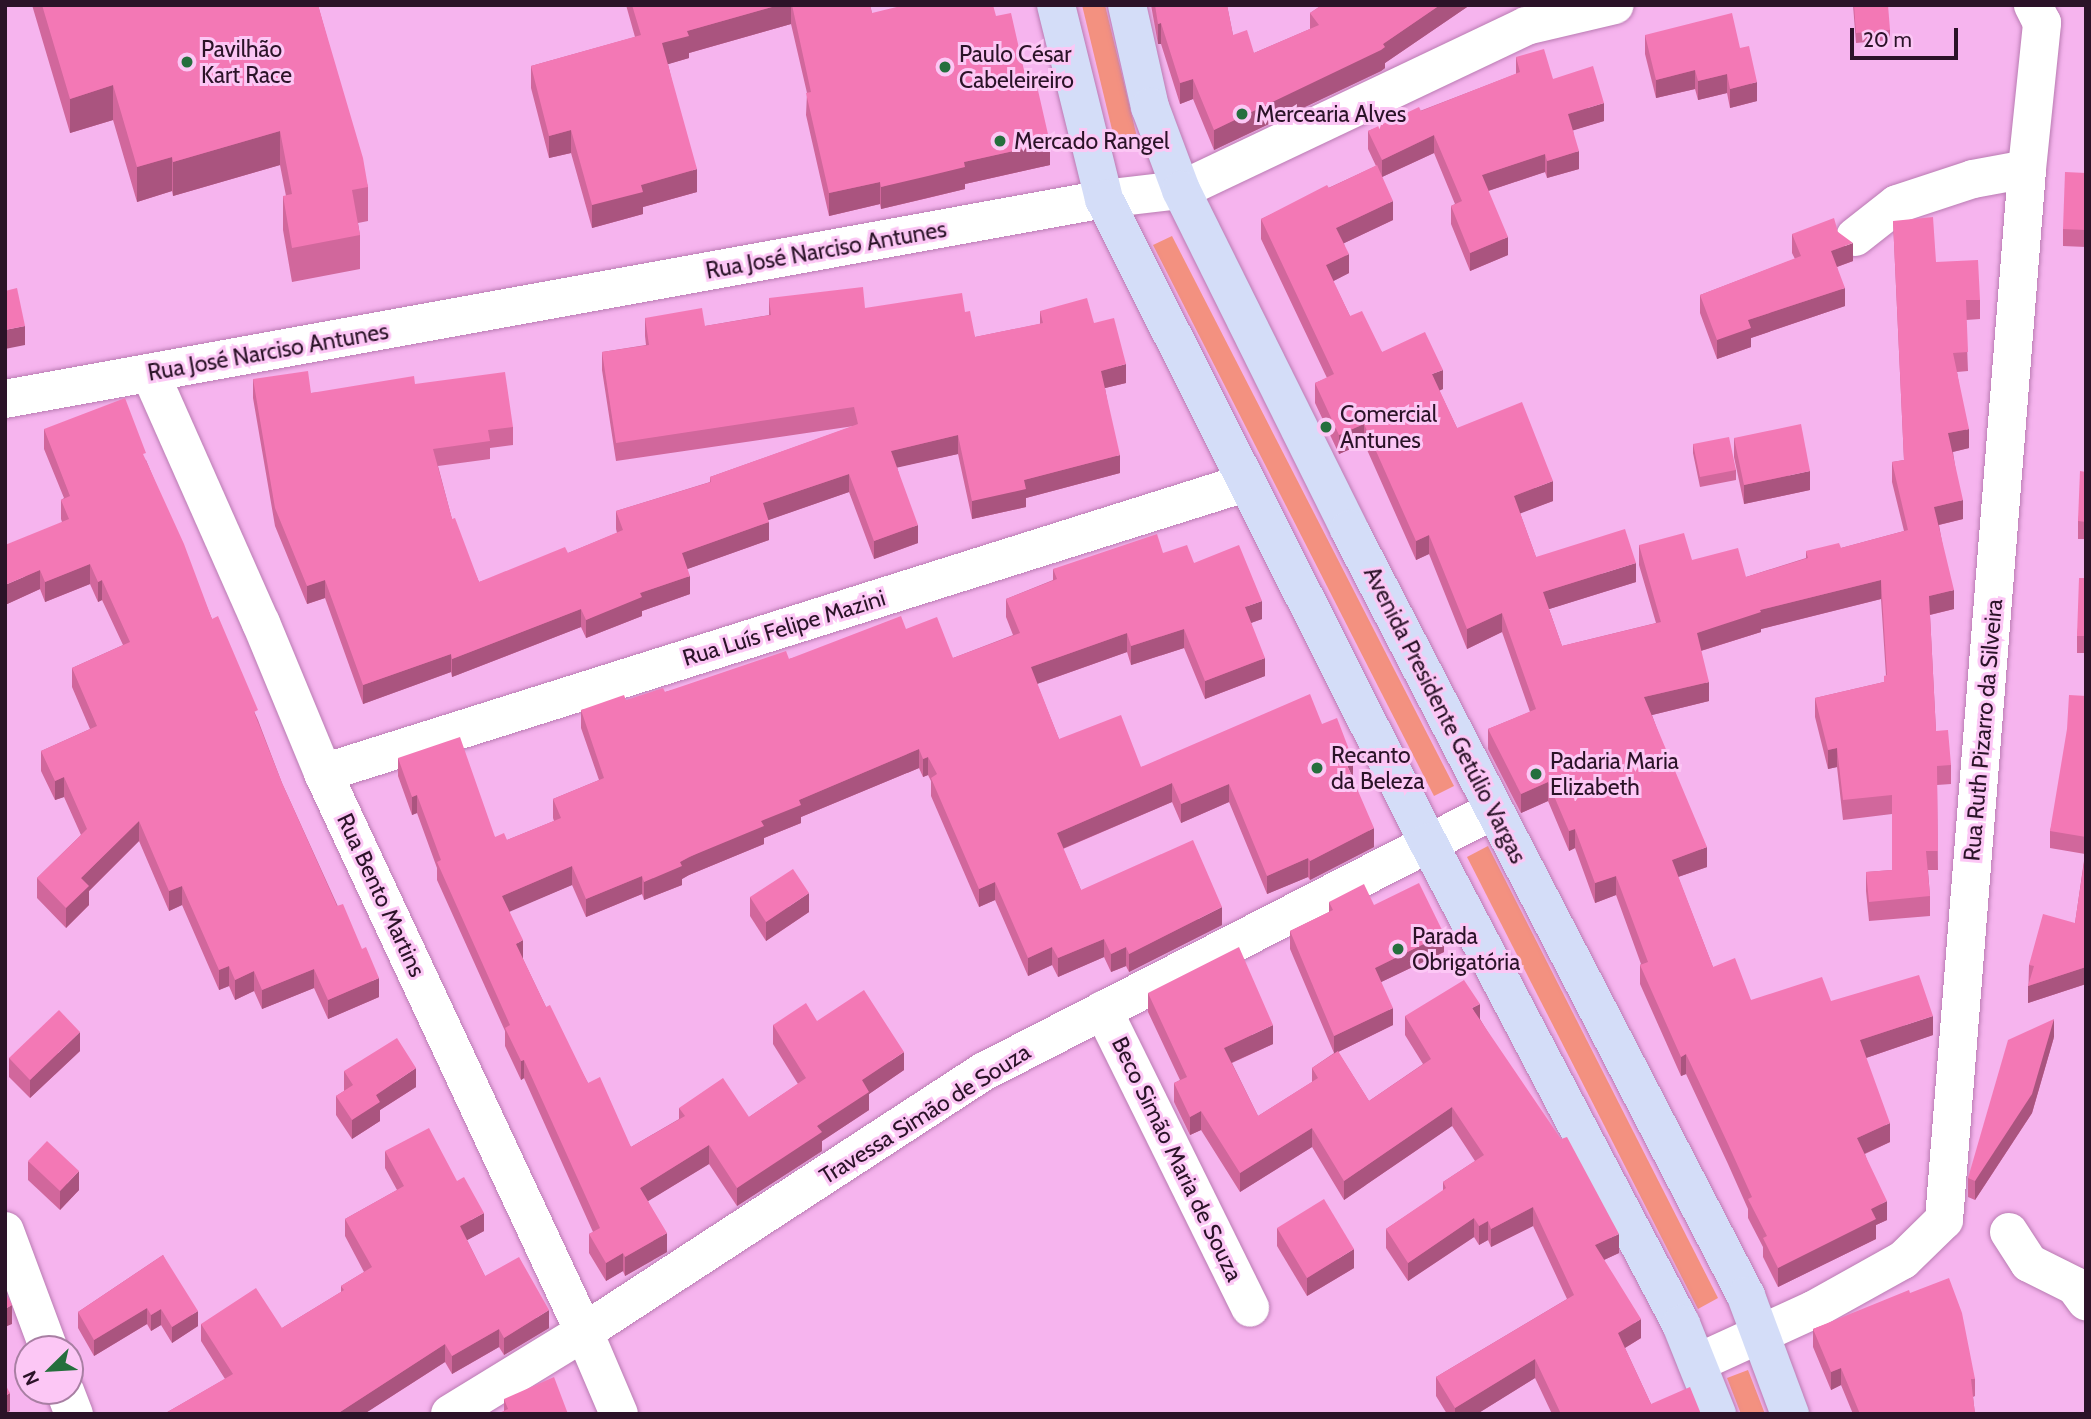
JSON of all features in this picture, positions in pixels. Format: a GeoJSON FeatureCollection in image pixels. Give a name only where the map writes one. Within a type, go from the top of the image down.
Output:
{"type":"FeatureCollection","features":[{"type":"Feature","properties":{"kind":"main road"},"geometry":{"type":"LineString","coordinates":[[1056,5],[1104,199],[1428,842],[1681,1324],[1717,1414]]}},
{"type":"Feature","properties":{"kind":"main road","name":"Avenida Presidente Getúlio Vargas"},"geometry":{"type":"LineString","coordinates":[[1127,5],[1150,107],[1181,190],[1349,528],[1746,1296],[1790,1414]]}},
{"type":"Feature","properties":{"kind":"street","name":"Rua José Narciso Antunes"},"geometry":{"type":"LineString","coordinates":[[5,399],[1104,199],[1181,190],[1526,26],[1615,5]]}},
{"type":"Feature","properties":{"kind":"street","name":"Rua Ruth Pizarro da Silveira"},"geometry":{"type":"LineString","coordinates":[[1697,1363],[1813,1310],[1903,1260],[1944,1220],[2038,14]]}},
{"type":"Feature","properties":{"kind":"street"},"geometry":{"type":"LineString","coordinates":[[1856,237],[1897,204],[1973,179],[2027,169]]}},
{"type":"Feature","properties":{"kind":"street","name":"Rua Bento Martins"},"geometry":{"type":"LineString","coordinates":[[150,373],[261,623],[323,773],[584,1332],[619,1414]]}},
{"type":"Feature","properties":{"kind":"street","name":"Rua Luís Felipe Mazini"},"geometry":{"type":"LineString","coordinates":[[323,773],[1245,483]]}},
{"type":"Feature","properties":{"kind":"street","name":"Travessa Simão de Souza"},"geometry":{"type":"LineString","coordinates":[[450,1414],[584,1332],[983,1072],[1494,810]]}},
{"type":"Feature","properties":{"kind":"street","name":"Beco Simão Maria de Souza"},"geometry":{"type":"LineString","coordinates":[[1103,1010],[1250,1308]]}},
{"type":"Feature","properties":{"kind":"street"},"geometry":{"type":"LineString","coordinates":[[5,1231],[44,1335]]}},
{"type":"Feature","properties":{"kind":"street"},"geometry":{"type":"LineString","coordinates":[[2009,1232],[2029,1263],[2076,1286],[2086,1301]]}},
{"type":"Feature","properties":{"kind":"shaded area"},"geometry":{"type":"Polygon","coordinates":[[[1082,5],[1105,5],[1137,137],[1115,142],[1082,5]]]}},
{"type":"Feature","properties":{"kind":"shaded area"},"geometry":{"type":"Polygon","coordinates":[[[1172,236],[1454,786],[1434,796],[1153,245],[1172,236]]]}},
{"type":"Feature","properties":{"kind":"shaded area"},"geometry":{"type":"Polygon","coordinates":[[[1488,846],[1718,1298],[1698,1309],[1467,857],[1488,846]]]}},
{"type":"Feature","properties":{"kind":"shaded area"},"geometry":{"type":"Polygon","coordinates":[[[1748,1370],[1765,1414],[1741,1414],[1727,1378],[1748,1370]]]}},
{"type":"Feature","properties":{"kind":"building","name":"Pavilhão Kart Race"},"geometry":{"type":"Polygon","coordinates":[[[42,5],[318,5],[363,158],[368,187],[352,190],[360,235],[292,248],[283,196],[292,194],[280,131],[173,162],[172,157],[137,167],[113,85],[70,99],[42,5]]]}},
{"type":"Feature","properties":{"kind":"building"},"geometry":{"type":"Polygon","coordinates":[[[632,5],[779,5],[687,31],[689,36],[662,43],[697,169],[641,185],[643,192],[592,205],[571,130],[549,136],[531,66],[641,35],[632,5]]]}},
{"type":"Feature","properties":{"kind":"building"},"geometry":{"type":"Polygon","coordinates":[[[792,5],[870,5],[872,13],[905,5],[993,5],[996,16],[1011,13],[1028,88],[1037,86],[1050,143],[964,162],[965,167],[881,187],[880,182],[829,193],[806,93],[811,92],[792,5]]]}},
{"type":"Feature","properties":{"kind":"building"},"geometry":{"type":"Polygon","coordinates":[[[1155,5],[1227,5],[1233,35],[1247,30],[1254,53],[1319,25],[1310,13],[1322,5],[1440,5],[1383,44],[1385,47],[1381,50],[1214,130],[1193,79],[1180,83],[1161,23],[1158,24],[1155,5]]]}},
{"type":"Feature","properties":{"kind":"building"},"geometry":{"type":"Polygon","coordinates":[[[1854,5],[1888,5],[1890,30],[1856,33],[1854,5]]]}},
{"type":"Feature","properties":{"kind":"building"},"geometry":{"type":"Polygon","coordinates":[[[1732,13],[1740,48],[1749,46],[1757,82],[1730,89],[1727,74],[1698,81],[1695,70],[1656,80],[1645,35],[1732,13]]]}},
{"type":"Feature","properties":{"kind":"building"},"geometry":{"type":"Polygon","coordinates":[[[1544,49],[1553,79],[1593,66],[1604,103],[1568,114],[1579,151],[1547,161],[1545,154],[1482,175],[1508,237],[1470,253],[1451,206],[1462,201],[1434,135],[1382,160],[1368,131],[1419,107],[1421,111],[1520,72],[1516,57],[1544,49]]]}},
{"type":"Feature","properties":{"kind":"building"},"geometry":{"type":"Polygon","coordinates":[[[1377,165],[1393,201],[1336,228],[1349,254],[1326,265],[1350,316],[1362,311],[1382,352],[1425,332],[1443,370],[1432,374],[1457,428],[1522,402],[1553,481],[1514,496],[1536,557],[1625,529],[1636,563],[1543,592],[1562,646],[1661,622],[1639,545],[1684,533],[1692,560],[1738,548],[1746,577],[1808,558],[1806,551],[1839,543],[1841,548],[1908,530],[1892,462],[1904,460],[1893,221],[1933,217],[1936,262],[1978,260],[1980,300],[1966,300],[1968,352],[1953,353],[1969,429],[1948,433],[1963,500],[1934,507],[1954,590],[1929,596],[1936,731],[1948,730],[1951,765],[1937,766],[1938,851],[1926,851],[1930,896],[1869,902],[1866,872],[1892,870],[1892,795],[1843,800],[1837,748],[1828,750],[1815,698],[1884,682],[1884,676],[1887,675],[1881,580],[1760,610],[1761,612],[1697,633],[1709,682],[1644,697],[1707,847],[1672,860],[1713,967],[1735,958],[1751,1000],[1822,977],[1831,1001],[1919,975],[1933,1016],[1860,1040],[1890,1123],[1857,1138],[1887,1201],[1871,1209],[1876,1219],[1778,1268],[1763,1238],[1767,1236],[1748,1199],[1752,1197],[1728,1144],[1686,1054],[1681,1057],[1640,965],[1648,962],[1616,876],[1595,883],[1575,829],[1569,831],[1548,782],[1521,794],[1488,729],[1536,709],[1502,613],[1467,629],[1429,535],[1416,541],[1364,424],[1339,435],[1315,383],[1334,374],[1261,219],[1327,185],[1329,188],[1377,165]]]}},
{"type":"Feature","properties":{"kind":"building"},"geometry":{"type":"Polygon","coordinates":[[[2065,172],[2086,173],[2086,230],[2063,229],[2065,172]]]}},
{"type":"Feature","properties":{"kind":"building"},"geometry":{"type":"Polygon","coordinates":[[[1834,218],[1838,232],[1853,243],[1831,251],[1845,288],[1748,320],[1751,328],[1717,340],[1700,295],[1801,256],[1792,234],[1834,218]]]}},
{"type":"Feature","properties":{"kind":"building"},"geometry":{"type":"Polygon","coordinates":[[[863,287],[865,308],[962,293],[965,312],[970,311],[975,337],[1043,323],[1040,311],[1087,298],[1094,323],[1114,318],[1126,364],[1101,371],[1120,455],[1024,480],[1026,489],[972,501],[958,435],[891,451],[918,525],[874,541],[849,474],[763,503],[769,522],[682,553],[690,576],[640,593],[642,597],[586,620],[581,609],[452,659],[451,654],[363,685],[325,580],[307,586],[275,508],[253,379],[308,371],[311,393],[414,376],[415,384],[505,372],[513,427],[488,430],[490,441],[433,449],[452,519],[455,518],[479,582],[565,547],[568,553],[623,530],[616,511],[711,482],[710,477],[858,424],[854,407],[616,443],[602,352],[649,345],[645,318],[702,308],[705,326],[771,315],[769,298],[863,287]]]}},
{"type":"Feature","properties":{"kind":"building"},"geometry":{"type":"Polygon","coordinates":[[[17,288],[25,326],[5,330],[5,291],[17,288]]]}},
{"type":"Feature","properties":{"kind":"building"},"geometry":{"type":"Polygon","coordinates":[[[125,398],[146,453],[143,454],[184,544],[212,619],[218,616],[258,710],[254,712],[282,783],[337,906],[343,904],[362,949],[366,947],[379,978],[328,1000],[314,969],[262,990],[254,971],[235,980],[229,966],[219,970],[182,886],[169,891],[139,821],[81,878],[89,886],[66,908],[37,878],[87,829],[64,777],[55,781],[41,751],[97,726],[72,668],[130,642],[102,580],[98,582],[90,564],[45,582],[40,570],[5,585],[5,545],[69,519],[61,500],[70,496],[44,429],[125,398]]]}},
{"type":"Feature","properties":{"kind":"building"},"geometry":{"type":"Polygon","coordinates":[[[1801,424],[1810,471],[1744,485],[1734,438],[1801,424]]]}},
{"type":"Feature","properties":{"kind":"building"},"geometry":{"type":"Polygon","coordinates":[[[1729,437],[1736,470],[1700,477],[1693,444],[1729,437]]]}},
{"type":"Feature","properties":{"kind":"building"},"geometry":{"type":"Polygon","coordinates":[[[2080,471],[2086,472],[2086,522],[2078,521],[2080,471]]]}},
{"type":"Feature","properties":{"kind":"building"},"geometry":{"type":"Polygon","coordinates":[[[2086,532],[2086,636],[2077,636],[2079,578],[2084,578],[2086,532]]]}},
{"type":"Feature","properties":{"kind":"building"},"geometry":{"type":"Polygon","coordinates":[[[1157,534],[1163,553],[1187,545],[1194,563],[1239,545],[1262,601],[1245,607],[1265,658],[1205,681],[1184,629],[1131,646],[1127,633],[1031,667],[1059,739],[1121,715],[1141,767],[1310,694],[1322,724],[1337,718],[1353,760],[1346,763],[1374,828],[1310,861],[1308,858],[1267,876],[1229,784],[1181,804],[1172,783],[1057,833],[1081,890],[1193,840],[1222,907],[1129,954],[1126,947],[1111,954],[1104,939],[1058,958],[1052,947],[1028,958],[995,882],[979,889],[931,778],[937,774],[928,757],[923,759],[919,749],[799,800],[801,805],[761,821],[764,826],[689,857],[680,862],[682,866],[644,882],[642,876],[586,899],[572,866],[502,896],[523,940],[516,944],[546,1007],[550,1005],[588,1083],[600,1077],[631,1147],[685,1116],[679,1108],[723,1078],[749,1117],[806,1078],[773,1025],[806,1003],[817,1021],[864,990],[904,1052],[862,1080],[869,1092],[817,1126],[822,1132],[737,1188],[709,1145],[640,1188],[667,1233],[625,1257],[623,1253],[606,1263],[589,1234],[600,1228],[524,1060],[521,1061],[505,1028],[510,1025],[437,862],[441,860],[417,795],[412,797],[398,758],[460,737],[495,837],[504,833],[507,840],[561,818],[553,799],[604,778],[581,710],[624,695],[626,700],[663,688],[665,692],[786,651],[789,659],[901,616],[906,629],[937,617],[953,658],[1020,633],[1006,599],[1057,579],[1053,569],[1157,534]]]}},
{"type":"Feature","properties":{"kind":"building"},"geometry":{"type":"Polygon","coordinates":[[[2069,695],[2086,696],[2086,837],[2050,831],[2067,729],[2069,695]]]}},
{"type":"Feature","properties":{"kind":"building"},"geometry":{"type":"Polygon","coordinates":[[[2086,849],[2086,967],[2028,986],[2034,966],[2029,965],[2043,914],[2075,923],[2086,849]]]}},
{"type":"Feature","properties":{"kind":"building"},"geometry":{"type":"Polygon","coordinates":[[[793,869],[809,893],[766,922],[750,897],[793,869]]]}},
{"type":"Feature","properties":{"kind":"building"},"geometry":{"type":"Polygon","coordinates":[[[1419,883],[1444,934],[1375,968],[1393,1008],[1334,1036],[1290,931],[1333,910],[1329,902],[1364,884],[1374,905],[1419,883]]]}},
{"type":"Feature","properties":{"kind":"building"},"geometry":{"type":"Polygon","coordinates":[[[1239,947],[1273,1025],[1224,1048],[1258,1116],[1318,1078],[1312,1068],[1338,1051],[1369,1101],[1431,1059],[1405,1016],[1464,980],[1480,1004],[1472,1008],[1561,1139],[1567,1137],[1619,1234],[1595,1245],[1641,1319],[1618,1333],[1651,1404],[1690,1387],[1701,1414],[1561,1414],[1535,1359],[1455,1408],[1436,1377],[1574,1295],[1533,1207],[1491,1229],[1488,1221],[1479,1226],[1474,1218],[1408,1263],[1386,1229],[1446,1188],[1443,1182],[1484,1155],[1452,1107],[1344,1181],[1312,1128],[1240,1173],[1201,1111],[1190,1117],[1174,1083],[1187,1077],[1148,993],[1239,947]]]}},
{"type":"Feature","properties":{"kind":"building"},"geometry":{"type":"Polygon","coordinates":[[[59,1010],[80,1032],[30,1080],[9,1058],[59,1010]]]}},
{"type":"Feature","properties":{"kind":"building"},"geometry":{"type":"Polygon","coordinates":[[[2054,1019],[2032,1094],[1975,1181],[1968,1178],[2008,1040],[2054,1019]]]}},
{"type":"Feature","properties":{"kind":"building"},"geometry":{"type":"Polygon","coordinates":[[[397,1038],[416,1068],[376,1095],[380,1102],[352,1120],[336,1096],[353,1085],[344,1071],[397,1038]]]}},
{"type":"Feature","properties":{"kind":"building"},"geometry":{"type":"Polygon","coordinates":[[[429,1128],[457,1181],[464,1177],[484,1213],[460,1226],[485,1276],[519,1257],[549,1310],[504,1338],[499,1329],[452,1356],[445,1344],[337,1414],[164,1414],[233,1374],[201,1324],[256,1288],[282,1328],[344,1290],[341,1286],[372,1267],[345,1219],[404,1186],[385,1151],[429,1128]]]}},
{"type":"Feature","properties":{"kind":"building"},"geometry":{"type":"Polygon","coordinates":[[[47,1141],[79,1171],[60,1191],[28,1161],[47,1141]]]}},
{"type":"Feature","properties":{"kind":"building"},"geometry":{"type":"Polygon","coordinates":[[[1324,1199],[1354,1249],[1307,1278],[1277,1228],[1324,1199]]]}},
{"type":"Feature","properties":{"kind":"building"},"geometry":{"type":"Polygon","coordinates":[[[163,1255],[198,1311],[172,1327],[161,1309],[151,1315],[147,1308],[94,1340],[78,1312],[163,1255]]]}},
{"type":"Feature","properties":{"kind":"building"},"geometry":{"type":"Polygon","coordinates":[[[1949,1278],[1962,1313],[1975,1379],[1971,1379],[1975,1414],[1860,1414],[1841,1368],[1831,1372],[1813,1329],[1909,1290],[1910,1293],[1949,1278]]]}},
{"type":"Feature","properties":{"kind":"building"},"geometry":{"type":"Polygon","coordinates":[[[5,1292],[12,1305],[5,1309],[5,1292]]]}},
{"type":"Feature","properties":{"kind":"building"},"geometry":{"type":"Polygon","coordinates":[[[554,1377],[568,1414],[497,1414],[508,1409],[504,1399],[554,1377]]]}},
{"type":"Feature","properties":{"kind":"place","name":"Pavilhão Kart Race"},"geometry":{"type":"Point","coordinates":[187,62]}},
{"type":"Feature","properties":{"kind":"place","name":"Paulo César Cabeleireiro"},"geometry":{"type":"Point","coordinates":[945,67]}},
{"type":"Feature","properties":{"kind":"place","name":"Mercearia Alves"},"geometry":{"type":"Point","coordinates":[1242,114]}},
{"type":"Feature","properties":{"kind":"place","name":"Mercado Rangel"},"geometry":{"type":"Point","coordinates":[1000,141]}},
{"type":"Feature","properties":{"kind":"place","name":"Comercial Antunes"},"geometry":{"type":"Point","coordinates":[1326,427]}},
{"type":"Feature","properties":{"kind":"place","name":"Recanto da Beleza"},"geometry":{"type":"Point","coordinates":[1317,768]}},
{"type":"Feature","properties":{"kind":"place","name":"Padaria Maria Elizabeth"},"geometry":{"type":"Point","coordinates":[1536,774]}},
{"type":"Feature","properties":{"kind":"place","name":"Parada Obrigatória"},"geometry":{"type":"Point","coordinates":[1398,949]}}]}
